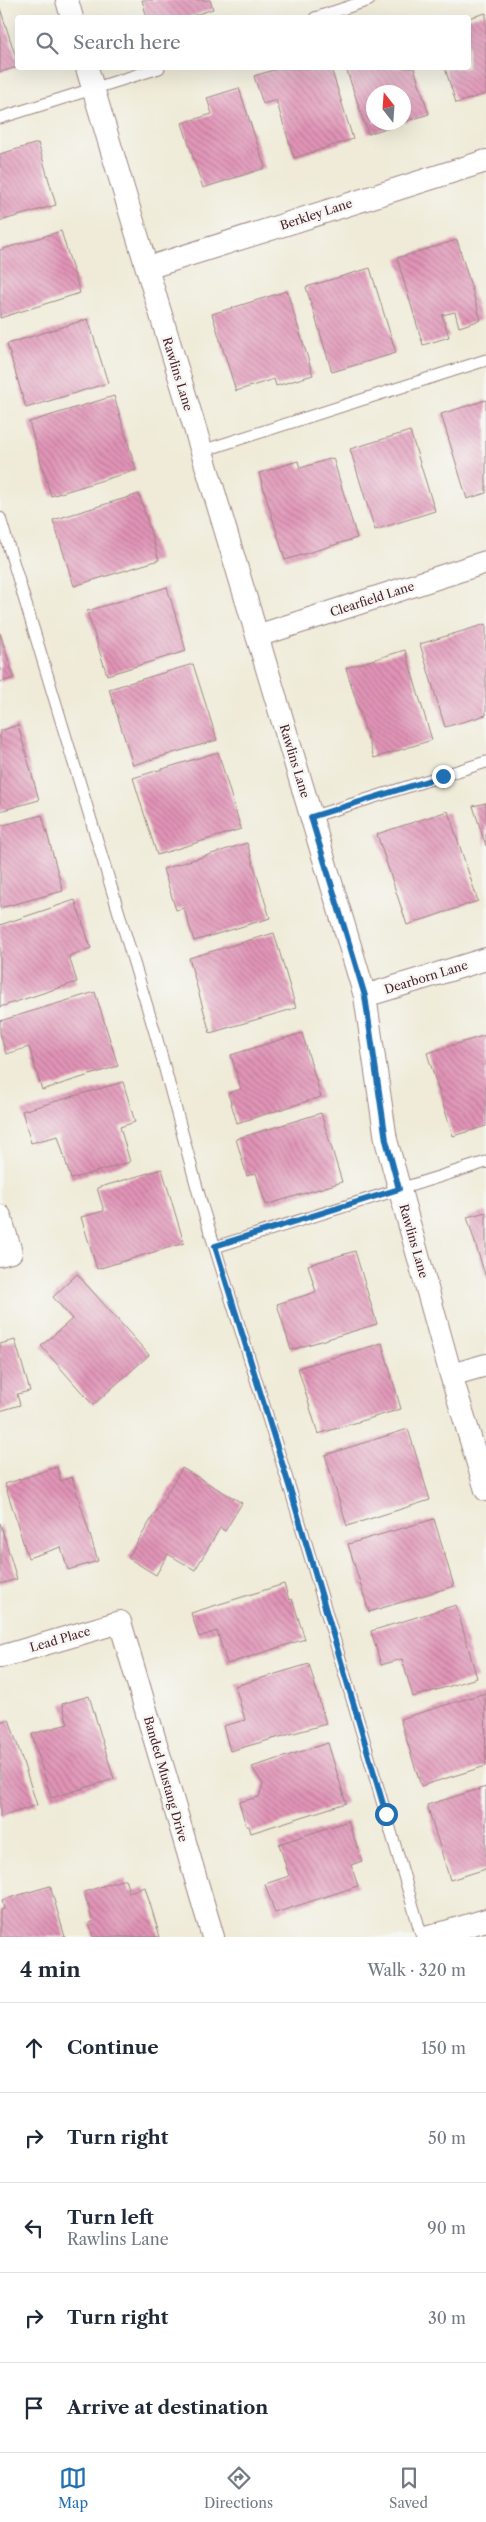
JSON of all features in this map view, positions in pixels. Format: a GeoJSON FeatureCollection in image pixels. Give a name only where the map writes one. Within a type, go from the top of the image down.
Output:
{"type":"FeatureCollection","features":[{"type":"Feature","properties":{"kind":"street"},"geometry":{"type":"LineString","coordinates":[[66,0],[71,15]]}},
{"type":"Feature","properties":{"kind":"street","name":"Rawlins Lane"},"geometry":{"type":"LineString","coordinates":[[88,70],[365,996],[386,1140],[451,1375],[486,1490]]}},
{"type":"Feature","properties":{"kind":"street","name":"Berkley Lane"},"geometry":{"type":"LineString","coordinates":[[147,268],[486,161]]}},
{"type":"Feature","properties":{"kind":"street","name":"Clearfield Lane"},"geometry":{"type":"LineString","coordinates":[[257,636],[486,562]]}},
{"type":"Feature","properties":{"kind":"street","name":"Dearborn Lane"},"geometry":{"type":"LineString","coordinates":[[365,996],[486,959]]}},
{"type":"Feature","properties":{"kind":"street"},"geometry":{"type":"LineString","coordinates":[[0,1216],[5,1254]]}},
{"type":"Feature","properties":{"kind":"street"},"geometry":{"type":"LineString","coordinates":[[451,1375],[486,1365]]}},
{"type":"Feature","properties":{"kind":"street","name":"Lead Place"},"geometry":{"type":"LineString","coordinates":[[0,1657],[120,1622]]}},
{"type":"Feature","properties":{"kind":"street","name":"Banded Mustang Drive"},"geometry":{"type":"LineString","coordinates":[[120,1622],[213,1937]]}},
{"type":"Feature","properties":{"kind":"street"},"geometry":{"type":"LineString","coordinates":[[429,1937],[486,1920]]}},
{"type":"Feature","properties":{"kind":"lane"},"geometry":{"type":"LineString","coordinates":[[324,15],[369,0]]}},
{"type":"Feature","properties":{"kind":"lane"},"geometry":{"type":"LineString","coordinates":[[0,118],[154,70]]}},
{"type":"Feature","properties":{"kind":"lane"},"geometry":{"type":"LineString","coordinates":[[202,451],[486,360]]}},
{"type":"Feature","properties":{"kind":"lane"},"geometry":{"type":"LineString","coordinates":[[0,518],[156,1036],[215,1246],[305,1539],[422,1937]]}},
{"type":"Feature","properties":{"kind":"lane"},"geometry":{"type":"LineString","coordinates":[[311,817],[486,762]]}},
{"type":"Feature","properties":{"kind":"lane"},"geometry":{"type":"LineString","coordinates":[[215,1246],[486,1162]]}},
{"type":"Feature","properties":{"kind":"building"},"geometry":{"type":"Polygon","coordinates":[[[142,0],[210,0],[213,9],[195,15],[146,15],[142,0]]]}},
{"type":"Feature","properties":{"kind":"building"},"geometry":{"type":"Polygon","coordinates":[[[0,8],[15,55],[15,68],[0,72],[0,8]]]}},
{"type":"Feature","properties":{"kind":"building"},"geometry":{"type":"Polygon","coordinates":[[[486,13],[486,94],[456,103],[446,70],[471,70],[471,17],[486,13]]]}},
{"type":"Feature","properties":{"kind":"building"},"geometry":{"type":"Polygon","coordinates":[[[274,70],[332,70],[353,139],[294,158],[276,100],[263,104],[254,76],[274,70]]]}},
{"type":"Feature","properties":{"kind":"building"},"geometry":{"type":"Polygon","coordinates":[[[347,70],[415,70],[429,114],[411,120],[411,85],[366,85],[366,128],[347,70]]]}},
{"type":"Feature","properties":{"kind":"building"},"geometry":{"type":"Polygon","coordinates":[[[239,88],[265,168],[203,188],[182,123],[212,114],[207,98],[239,88]]]}},
{"type":"Feature","properties":{"kind":"building"},"geometry":{"type":"Polygon","coordinates":[[[367,130],[380,130],[368,134],[367,130]]]}},
{"type":"Feature","properties":{"kind":"building"},"geometry":{"type":"Polygon","coordinates":[[[38,143],[56,205],[0,221],[0,154],[38,143]]]}},
{"type":"Feature","properties":{"kind":"building"},"geometry":{"type":"Polygon","coordinates":[[[61,231],[80,293],[0,318],[0,250],[61,231]]]}},
{"type":"Feature","properties":{"kind":"building"},"geometry":{"type":"Polygon","coordinates":[[[457,240],[481,320],[459,327],[455,312],[442,315],[449,337],[423,345],[397,258],[457,240]]]}},
{"type":"Feature","properties":{"kind":"building"},"geometry":{"type":"Polygon","coordinates":[[[370,268],[396,353],[332,372],[306,287],[370,268]]]}},
{"type":"Feature","properties":{"kind":"building"},"geometry":{"type":"Polygon","coordinates":[[[287,291],[313,375],[276,386],[274,379],[236,391],[212,314],[287,291]]]}},
{"type":"Feature","properties":{"kind":"building"},"geometry":{"type":"Polygon","coordinates":[[[88,319],[108,383],[26,408],[7,344],[88,319]]]}},
{"type":"Feature","properties":{"kind":"building"},"geometry":{"type":"Polygon","coordinates":[[[114,396],[136,470],[51,496],[29,422],[114,396]]]}},
{"type":"Feature","properties":{"kind":"building"},"geometry":{"type":"Polygon","coordinates":[[[486,400],[486,493],[467,499],[441,414],[486,400]]]}},
{"type":"Feature","properties":{"kind":"building"},"geometry":{"type":"Polygon","coordinates":[[[410,431],[435,511],[375,530],[350,449],[410,431]]]}},
{"type":"Feature","properties":{"kind":"building"},"geometry":{"type":"Polygon","coordinates":[[[333,458],[357,538],[285,560],[259,473],[298,461],[300,468],[333,458]]]}},
{"type":"Feature","properties":{"kind":"building"},"geometry":{"type":"Polygon","coordinates":[[[139,494],[159,560],[74,586],[53,520],[139,494]]]}},
{"type":"Feature","properties":{"kind":"building"},"geometry":{"type":"Polygon","coordinates":[[[167,587],[186,651],[107,675],[87,611],[167,587]]]}},
{"type":"Feature","properties":{"kind":"building"},"geometry":{"type":"Polygon","coordinates":[[[486,624],[486,715],[445,727],[420,644],[486,624]]]}},
{"type":"Feature","properties":{"kind":"building"},"geometry":{"type":"Polygon","coordinates":[[[0,633],[14,678],[0,682],[0,633]]]}},
{"type":"Feature","properties":{"kind":"building"},"geometry":{"type":"Polygon","coordinates":[[[405,650],[432,740],[374,758],[346,668],[405,650]]]}},
{"type":"Feature","properties":{"kind":"building"},"geometry":{"type":"Polygon","coordinates":[[[193,664],[217,740],[133,765],[109,689],[193,664]]]}},
{"type":"Feature","properties":{"kind":"building"},"geometry":{"type":"Polygon","coordinates":[[[18,725],[39,800],[0,811],[0,731],[18,725]]]}},
{"type":"Feature","properties":{"kind":"building"},"geometry":{"type":"Polygon","coordinates":[[[218,752],[241,829],[157,855],[133,778],[218,752]]]}},
{"type":"Feature","properties":{"kind":"building"},"geometry":{"type":"Polygon","coordinates":[[[486,803],[486,846],[473,806],[486,803]]]}},
{"type":"Feature","properties":{"kind":"building"},"geometry":{"type":"Polygon","coordinates":[[[448,811],[478,901],[407,925],[377,834],[448,811]]]}},
{"type":"Feature","properties":{"kind":"building"},"geometry":{"type":"Polygon","coordinates":[[[42,815],[63,891],[0,908],[0,826],[42,815]]]}},
{"type":"Feature","properties":{"kind":"building"},"geometry":{"type":"Polygon","coordinates":[[[247,843],[270,918],[194,941],[184,908],[176,910],[163,869],[247,843]]]}},
{"type":"Feature","properties":{"kind":"building"},"geometry":{"type":"Polygon","coordinates":[[[75,900],[91,948],[69,956],[77,982],[0,1007],[0,925],[75,900]]]}},
{"type":"Feature","properties":{"kind":"building"},"geometry":{"type":"Polygon","coordinates":[[[274,933],[296,1008],[210,1033],[189,958],[274,933]]]}},
{"type":"Feature","properties":{"kind":"building"},"geometry":{"type":"Polygon","coordinates":[[[95,992],[118,1066],[42,1090],[29,1047],[6,1054],[0,1033],[0,1021],[95,992]]]}},
{"type":"Feature","properties":{"kind":"building"},"geometry":{"type":"Polygon","coordinates":[[[302,1033],[321,1097],[237,1123],[228,1093],[241,1089],[231,1055],[302,1033]]]}},
{"type":"Feature","properties":{"kind":"building"},"geometry":{"type":"Polygon","coordinates":[[[486,1035],[486,1126],[453,1136],[427,1053],[486,1035]]]}},
{"type":"Feature","properties":{"kind":"building"},"geometry":{"type":"Polygon","coordinates":[[[123,1082],[135,1122],[120,1127],[130,1162],[71,1179],[58,1136],[31,1143],[22,1111],[123,1082]]]}},
{"type":"Feature","properties":{"kind":"building"},"geometry":{"type":"Polygon","coordinates":[[[321,1113],[342,1182],[266,1205],[256,1173],[247,1176],[236,1139],[321,1113]]]}},
{"type":"Feature","properties":{"kind":"building"},"geometry":{"type":"Polygon","coordinates":[[[162,1169],[184,1243],[97,1269],[81,1217],[104,1211],[97,1188],[162,1169]]]}},
{"type":"Feature","properties":{"kind":"building"},"geometry":{"type":"Polygon","coordinates":[[[486,1212],[486,1278],[467,1217],[486,1212]]]}},
{"type":"Feature","properties":{"kind":"building"},"geometry":{"type":"Polygon","coordinates":[[[355,1251],[377,1324],[291,1350],[277,1304],[316,1292],[308,1265],[355,1251]]]}},
{"type":"Feature","properties":{"kind":"building"},"geometry":{"type":"Polygon","coordinates":[[[77,1274],[149,1355],[93,1405],[41,1346],[72,1319],[53,1297],[77,1274]]]}},
{"type":"Feature","properties":{"kind":"building"},"geometry":{"type":"Polygon","coordinates":[[[15,1340],[30,1391],[17,1394],[20,1405],[0,1411],[0,1344],[15,1340]]]}},
{"type":"Feature","properties":{"kind":"building"},"geometry":{"type":"Polygon","coordinates":[[[382,1343],[401,1409],[318,1434],[298,1368],[382,1343]]]}},
{"type":"Feature","properties":{"kind":"building"},"geometry":{"type":"Polygon","coordinates":[[[408,1429],[430,1500],[347,1526],[325,1455],[408,1429]]]}},
{"type":"Feature","properties":{"kind":"building"},"geometry":{"type":"Polygon","coordinates":[[[57,1467],[61,1481],[72,1477],[98,1561],[68,1570],[61,1547],[28,1558],[5,1484],[57,1467]]]}},
{"type":"Feature","properties":{"kind":"building"},"geometry":{"type":"Polygon","coordinates":[[[182,1468],[242,1503],[225,1531],[220,1528],[195,1570],[168,1554],[156,1575],[128,1558],[182,1468]]]}},
{"type":"Feature","properties":{"kind":"building"},"geometry":{"type":"Polygon","coordinates":[[[434,1519],[454,1586],[369,1612],[348,1544],[434,1519]]]}},
{"type":"Feature","properties":{"kind":"building"},"geometry":{"type":"Polygon","coordinates":[[[0,1523],[17,1579],[0,1584],[0,1523]]]}},
{"type":"Feature","properties":{"kind":"building"},"geometry":{"type":"Polygon","coordinates":[[[284,1584],[289,1600],[292,1599],[305,1639],[227,1664],[217,1631],[199,1637],[191,1613],[284,1584]]]}},
{"type":"Feature","properties":{"kind":"building"},"geometry":{"type":"Polygon","coordinates":[[[456,1605],[477,1678],[413,1697],[402,1659],[381,1665],[371,1631],[456,1605]]]}},
{"type":"Feature","properties":{"kind":"building"},"geometry":{"type":"Polygon","coordinates":[[[309,1664],[326,1724],[230,1751],[223,1726],[245,1720],[235,1686],[309,1664]]]}},
{"type":"Feature","properties":{"kind":"building"},"geometry":{"type":"Polygon","coordinates":[[[485,1693],[486,1766],[421,1786],[400,1719],[485,1693]]]}},
{"type":"Feature","properties":{"kind":"building"},"geometry":{"type":"Polygon","coordinates":[[[89,1696],[114,1779],[51,1798],[32,1734],[68,1724],[62,1704],[89,1696]]]}},
{"type":"Feature","properties":{"kind":"building"},"geometry":{"type":"Polygon","coordinates":[[[9,1719],[37,1805],[0,1817],[0,1722],[9,1719]]]}},
{"type":"Feature","properties":{"kind":"building"},"geometry":{"type":"Polygon","coordinates":[[[328,1743],[346,1803],[251,1833],[249,1826],[246,1826],[239,1802],[259,1797],[263,1784],[252,1767],[328,1743]]]}},
{"type":"Feature","properties":{"kind":"building"},"geometry":{"type":"Polygon","coordinates":[[[486,1787],[486,1869],[450,1880],[427,1805],[486,1787]]]}},
{"type":"Feature","properties":{"kind":"building"},"geometry":{"type":"Polygon","coordinates":[[[348,1821],[362,1861],[351,1865],[358,1886],[275,1913],[265,1884],[289,1876],[279,1844],[348,1821]]]}},
{"type":"Feature","properties":{"kind":"building"},"geometry":{"type":"Polygon","coordinates":[[[125,1879],[129,1892],[145,1887],[160,1937],[93,1937],[89,1923],[93,1922],[84,1892],[125,1879]]]}},
{"type":"Feature","properties":{"kind":"building"},"geometry":{"type":"Polygon","coordinates":[[[50,1886],[65,1937],[0,1937],[0,1910],[4,1909],[2,1900],[50,1886]]]}},
{"type":"Feature","properties":{"kind":"route"},"geometry":{"type":"LineString","coordinates":[[386,1814],[291,1492],[215,1246],[399,1189],[386,1140],[365,996],[311,817],[443,776]]}}]}
